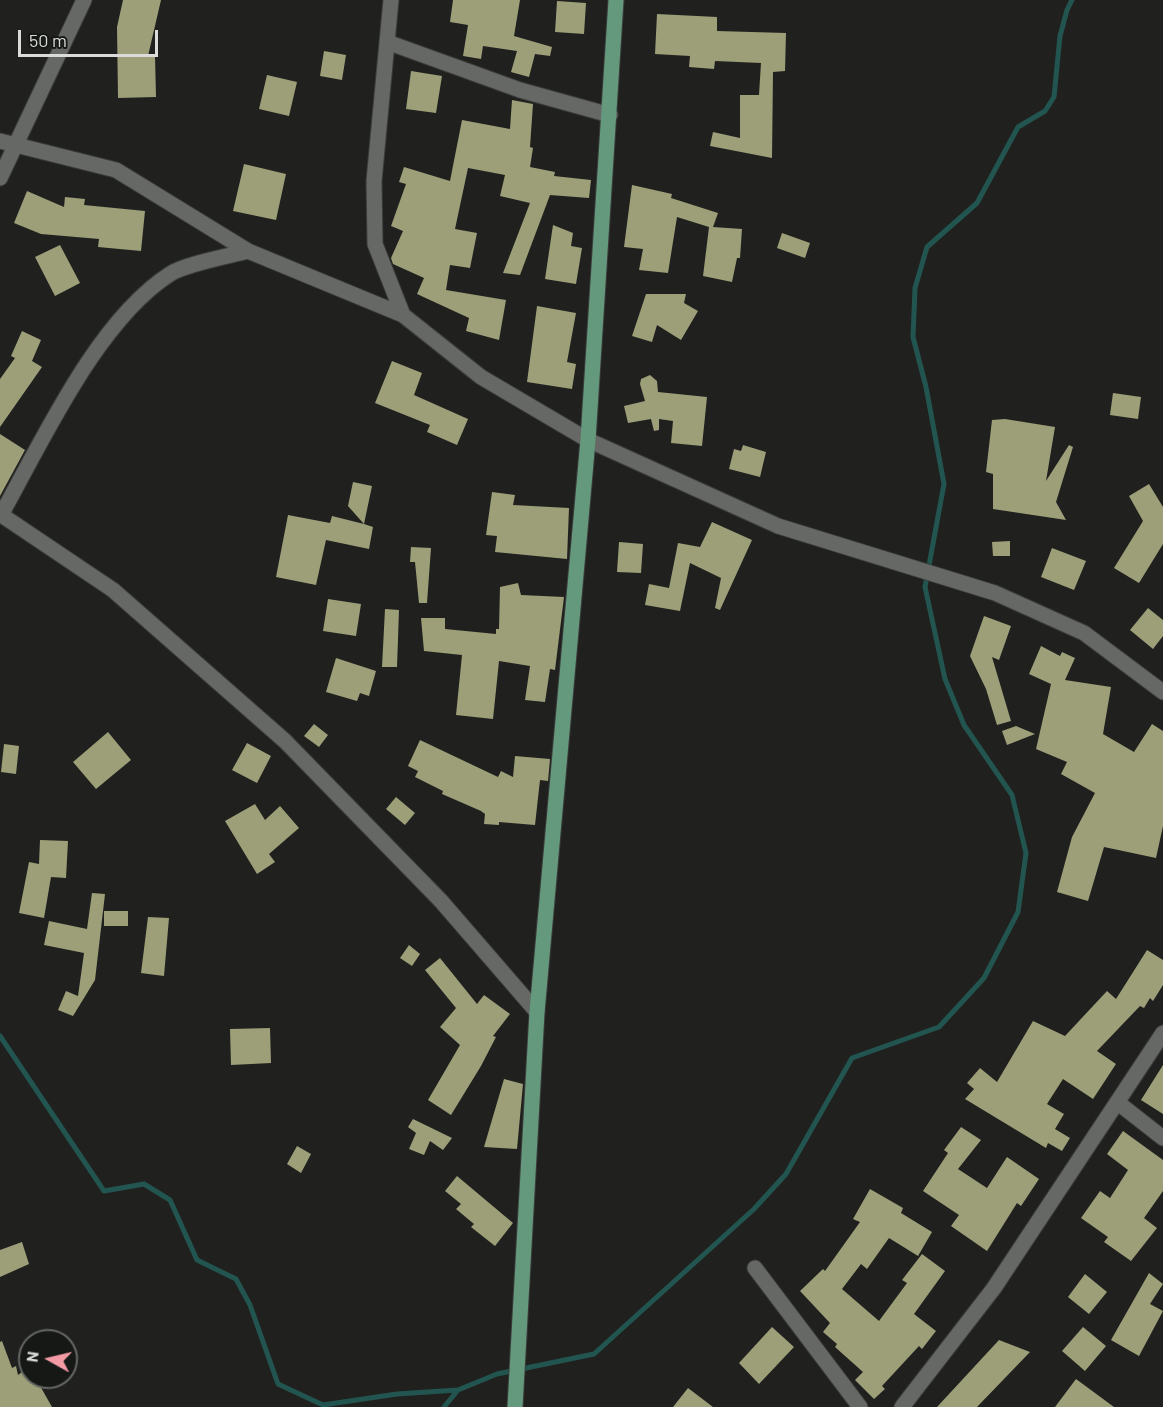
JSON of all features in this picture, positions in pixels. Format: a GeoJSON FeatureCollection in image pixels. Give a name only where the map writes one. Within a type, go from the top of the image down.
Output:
{"type":"FeatureCollection","features":[{"type":"Feature","properties":{"kind":"main road"},"geometry":{"type":"LineString","coordinates":[[515,1407],[537,1012],[588,440],[616,0]]}},
{"type":"Feature","properties":{"kind":"street"},"geometry":{"type":"LineString","coordinates":[[0,178],[18,145],[84,0]]}},
{"type":"Feature","properties":{"kind":"street"},"geometry":{"type":"LineString","coordinates":[[391,0],[374,181],[375,244],[403,315]]}},
{"type":"Feature","properties":{"kind":"street"},"geometry":{"type":"LineString","coordinates":[[387,42],[520,90],[610,115]]}},
{"type":"Feature","properties":{"kind":"street"},"geometry":{"type":"LineString","coordinates":[[0,141],[116,170],[248,250],[403,315],[481,377],[588,440],[778,526],[995,593],[1084,633],[1163,692]]}},
{"type":"Feature","properties":{"kind":"street"},"geometry":{"type":"LineString","coordinates":[[248,250],[171,273],[140,298],[86,363],[1,514],[113,590],[285,741],[441,901],[537,1012]]}},
{"type":"Feature","properties":{"kind":"street"},"geometry":{"type":"LineString","coordinates":[[902,1407],[994,1288],[1163,1033]]}},
{"type":"Feature","properties":{"kind":"street"},"geometry":{"type":"LineString","coordinates":[[1117,1102],[1163,1138]]}},
{"type":"Feature","properties":{"kind":"street"},"geometry":{"type":"LineString","coordinates":[[754,1268],[860,1407]]}},
{"type":"Feature","properties":{"kind":"building"},"geometry":{"type":"Polygon","coordinates":[[[123,0],[161,0],[148,56],[155,56],[156,97],[118,98],[117,27],[123,0]]]}},
{"type":"Feature","properties":{"kind":"building"},"geometry":{"type":"Polygon","coordinates":[[[453,0],[520,0],[514,36],[552,47],[550,56],[535,54],[529,77],[511,72],[517,51],[483,46],[481,59],[463,56],[468,25],[450,22],[453,0]]]}},
{"type":"Feature","properties":{"kind":"building"},"geometry":{"type":"Polygon","coordinates":[[[557,1],[586,3],[584,34],[555,32],[557,1]]]}},
{"type":"Feature","properties":{"kind":"building"},"geometry":{"type":"Polygon","coordinates":[[[657,14],[717,17],[717,31],[786,33],[785,71],[773,72],[772,158],[710,146],[713,132],[740,138],[740,95],[759,95],[761,63],[715,61],[714,69],[689,67],[690,56],[655,54],[657,14]]]}},
{"type":"Feature","properties":{"kind":"building"},"geometry":{"type":"Polygon","coordinates":[[[324,51],[346,55],[342,80],[320,76],[324,51]]]}},
{"type":"Feature","properties":{"kind":"building"},"geometry":{"type":"Polygon","coordinates":[[[411,71],[442,76],[436,113],[406,109],[411,71]]]}},
{"type":"Feature","properties":{"kind":"building"},"geometry":{"type":"Polygon","coordinates":[[[267,75],[297,82],[289,116],[259,109],[267,75]]]}},
{"type":"Feature","properties":{"kind":"building"},"geometry":{"type":"Polygon","coordinates":[[[512,100],[533,104],[530,147],[533,148],[530,167],[555,172],[554,176],[591,180],[589,198],[550,195],[520,275],[503,273],[530,203],[500,196],[505,175],[468,168],[455,229],[477,233],[470,268],[450,265],[446,290],[506,300],[499,340],[466,331],[469,318],[417,294],[424,278],[393,264],[391,258],[403,231],[391,226],[406,184],[399,182],[404,167],[450,181],[462,120],[510,129],[512,100]]]}},
{"type":"Feature","properties":{"kind":"building"},"geometry":{"type":"Polygon","coordinates":[[[244,164],[286,174],[276,220],[233,211],[244,164]]]}},
{"type":"Feature","properties":{"kind":"building"},"geometry":{"type":"Polygon","coordinates":[[[632,185],[672,194],[671,198],[718,213],[713,227],[742,229],[740,258],[737,258],[732,282],[703,276],[709,227],[677,217],[668,273],[639,270],[643,249],[624,247],[632,185]]]}},
{"type":"Feature","properties":{"kind":"building"},"geometry":{"type":"Polygon","coordinates":[[[27,191],[64,207],[65,197],[85,199],[84,205],[145,211],[141,251],[98,247],[99,239],[41,234],[14,223],[27,191]]]}},
{"type":"Feature","properties":{"kind":"building"},"geometry":{"type":"Polygon","coordinates":[[[553,225],[573,233],[571,246],[582,248],[576,284],[545,279],[553,225]]]}},
{"type":"Feature","properties":{"kind":"building"},"geometry":{"type":"Polygon","coordinates":[[[782,233],[810,243],[805,258],[777,248],[782,233]]]}},
{"type":"Feature","properties":{"kind":"building"},"geometry":{"type":"Polygon","coordinates":[[[60,245],[80,283],[55,296],[35,257],[60,245]]]}},
{"type":"Feature","properties":{"kind":"building"},"geometry":{"type":"Polygon","coordinates":[[[646,294],[686,294],[684,303],[698,311],[681,340],[657,325],[652,342],[632,336],[646,294]]]}},
{"type":"Feature","properties":{"kind":"building"},"geometry":{"type":"Polygon","coordinates":[[[537,306],[576,313],[567,362],[576,364],[572,389],[527,382],[537,306]]]}},
{"type":"Feature","properties":{"kind":"building"},"geometry":{"type":"Polygon","coordinates":[[[22,331],[41,340],[32,361],[42,367],[0,427],[0,379],[15,358],[11,356],[22,331]]]}},
{"type":"Feature","properties":{"kind":"building"},"geometry":{"type":"Polygon","coordinates":[[[392,361],[422,373],[414,395],[468,419],[457,445],[427,432],[430,425],[375,403],[392,361]]]}},
{"type":"Feature","properties":{"kind":"building"},"geometry":{"type":"Polygon","coordinates":[[[650,375],[657,381],[658,392],[707,397],[702,446],[671,443],[673,421],[659,419],[659,430],[654,431],[651,419],[628,423],[624,406],[645,401],[640,384],[641,379],[650,375]]]}},
{"type":"Feature","properties":{"kind":"building"},"geometry":{"type":"Polygon","coordinates":[[[1113,393],[1141,397],[1138,419],[1110,415],[1113,393]]]}},
{"type":"Feature","properties":{"kind":"building"},"geometry":{"type":"Polygon","coordinates":[[[1005,419],[1055,427],[1046,481],[1069,445],[1073,447],[1056,502],[1066,520],[993,509],[993,474],[986,472],[992,420],[1005,419]]]}},
{"type":"Feature","properties":{"kind":"building"},"geometry":{"type":"Polygon","coordinates":[[[0,434],[25,450],[0,496],[0,434]]]}},
{"type":"Feature","properties":{"kind":"building"},"geometry":{"type":"Polygon","coordinates":[[[743,445],[766,452],[760,477],[729,469],[734,449],[741,451],[743,445]]]}},
{"type":"Feature","properties":{"kind":"building"},"geometry":{"type":"Polygon","coordinates":[[[353,482],[372,486],[364,524],[348,506],[353,482]]]}},
{"type":"Feature","properties":{"kind":"building"},"geometry":{"type":"Polygon","coordinates":[[[1149,484],[1163,507],[1163,544],[1139,583],[1114,568],[1143,521],[1129,496],[1149,484]]]}},
{"type":"Feature","properties":{"kind":"building"},"geometry":{"type":"Polygon","coordinates":[[[492,492],[515,495],[513,505],[569,508],[567,559],[495,552],[497,536],[486,535],[492,492]]]}},
{"type":"Feature","properties":{"kind":"building"},"geometry":{"type":"Polygon","coordinates":[[[288,515],[330,523],[332,516],[373,527],[369,549],[326,540],[316,585],[276,577],[288,515]]]}},
{"type":"Feature","properties":{"kind":"building"},"geometry":{"type":"Polygon","coordinates":[[[712,522],[752,540],[720,610],[715,608],[721,578],[690,563],[680,611],[645,605],[649,584],[669,588],[678,543],[700,547],[712,522]]]}},
{"type":"Feature","properties":{"kind":"building"},"geometry":{"type":"Polygon","coordinates":[[[1010,541],[1010,556],[993,556],[992,542],[1010,541]]]}},
{"type":"Feature","properties":{"kind":"building"},"geometry":{"type":"Polygon","coordinates":[[[619,542],[643,544],[641,573],[617,572],[619,542]]]}},
{"type":"Feature","properties":{"kind":"building"},"geometry":{"type":"Polygon","coordinates":[[[411,547],[431,548],[427,603],[419,603],[415,562],[410,562],[411,547]]]}},
{"type":"Feature","properties":{"kind":"building"},"geometry":{"type":"Polygon","coordinates":[[[1052,548],[1086,561],[1074,590],[1041,577],[1052,548]]]}},
{"type":"Feature","properties":{"kind":"building"},"geometry":{"type":"Polygon","coordinates":[[[518,583],[521,595],[564,597],[555,670],[550,669],[545,702],[525,700],[530,666],[499,661],[493,719],[456,715],[462,655],[424,651],[421,618],[445,618],[445,629],[496,634],[496,629],[499,629],[500,587],[518,583]]]}},
{"type":"Feature","properties":{"kind":"building"},"geometry":{"type":"Polygon","coordinates":[[[328,599],[361,604],[356,636],[323,631],[328,599]]]}},
{"type":"Feature","properties":{"kind":"building"},"geometry":{"type":"Polygon","coordinates":[[[1148,608],[1163,620],[1163,636],[1153,649],[1130,630],[1148,608]]]}},
{"type":"Feature","properties":{"kind":"building"},"geometry":{"type":"Polygon","coordinates":[[[385,609],[399,610],[397,667],[382,667],[385,609]]]}},
{"type":"Feature","properties":{"kind":"building"},"geometry":{"type":"Polygon","coordinates":[[[984,616],[1011,626],[999,660],[992,657],[1011,721],[997,725],[986,689],[970,656],[984,616]]]}},
{"type":"Feature","properties":{"kind":"building"},"geometry":{"type":"Polygon","coordinates":[[[1041,646],[1060,656],[1062,652],[1075,658],[1065,680],[1111,687],[1103,734],[1134,752],[1152,724],[1163,731],[1163,826],[1156,858],[1104,847],[1088,901],[1057,892],[1072,837],[1095,793],[1061,774],[1067,762],[1036,749],[1051,684],[1029,674],[1041,646]]]}},
{"type":"Feature","properties":{"kind":"building"},"geometry":{"type":"Polygon","coordinates":[[[336,658],[376,671],[369,696],[360,693],[357,701],[326,692],[336,658]]]}},
{"type":"Feature","properties":{"kind":"building"},"geometry":{"type":"Polygon","coordinates":[[[314,724],[328,735],[319,747],[304,736],[314,724]]]}},
{"type":"Feature","properties":{"kind":"building"},"geometry":{"type":"Polygon","coordinates":[[[1016,726],[1035,734],[1007,745],[1002,731],[1016,726]]]}},
{"type":"Feature","properties":{"kind":"building"},"geometry":{"type":"Polygon","coordinates":[[[108,732],[131,760],[96,789],[73,762],[108,732]]]}},
{"type":"Feature","properties":{"kind":"building"},"geometry":{"type":"Polygon","coordinates":[[[420,740],[498,777],[501,771],[513,777],[515,756],[550,759],[548,781],[540,780],[535,825],[499,822],[499,825],[484,824],[485,814],[481,811],[442,794],[443,791],[415,777],[418,771],[408,766],[420,740]]]}},
{"type":"Feature","properties":{"kind":"building"},"geometry":{"type":"Polygon","coordinates":[[[247,743],[271,756],[257,783],[232,770],[247,743]]]}},
{"type":"Feature","properties":{"kind":"building"},"geometry":{"type":"Polygon","coordinates":[[[4,744],[19,746],[16,774],[1,772],[4,744]]]}},
{"type":"Feature","properties":{"kind":"building"},"geometry":{"type":"Polygon","coordinates":[[[396,797],[415,813],[405,825],[386,809],[396,797]]]}},
{"type":"Feature","properties":{"kind":"building"},"geometry":{"type":"Polygon","coordinates":[[[255,804],[265,820],[280,806],[299,828],[269,854],[275,862],[257,874],[225,821],[255,804]]]}},
{"type":"Feature","properties":{"kind":"building"},"geometry":{"type":"Polygon","coordinates":[[[40,840],[68,841],[66,878],[51,877],[44,918],[19,913],[29,862],[39,864],[40,840]]]}},
{"type":"Feature","properties":{"kind":"building"},"geometry":{"type":"Polygon","coordinates":[[[92,893],[105,894],[95,980],[73,1016],[58,1010],[66,991],[78,996],[84,953],[44,945],[49,921],[87,929],[92,893]]]}},
{"type":"Feature","properties":{"kind":"building"},"geometry":{"type":"Polygon","coordinates":[[[104,911],[128,911],[128,926],[104,926],[104,911]]]}},
{"type":"Feature","properties":{"kind":"building"},"geometry":{"type":"Polygon","coordinates":[[[148,917],[169,918],[164,976],[141,973],[148,917]]]}},
{"type":"Feature","properties":{"kind":"building"},"geometry":{"type":"Polygon","coordinates":[[[409,945],[420,954],[412,966],[400,958],[409,945]]]}},
{"type":"Feature","properties":{"kind":"building"},"geometry":{"type":"Polygon","coordinates":[[[1147,950],[1163,960],[1163,985],[1153,1001],[1150,998],[1144,1008],[1140,1006],[1097,1051],[1116,1064],[1093,1099],[1063,1079],[1047,1104],[1064,1114],[1055,1129],[1070,1138],[1062,1151],[1048,1143],[1046,1148],[965,1099],[974,1089],[967,1083],[980,1068],[997,1082],[1033,1021],[1065,1036],[1107,991],[1116,999],[1147,950]]]}},
{"type":"Feature","properties":{"kind":"building"},"geometry":{"type":"Polygon","coordinates":[[[440,958],[477,1004],[484,995],[510,1014],[493,1036],[496,1037],[481,1066],[451,1115],[428,1100],[460,1045],[440,1027],[456,1008],[425,970],[440,958]]]}},
{"type":"Feature","properties":{"kind":"building"},"geometry":{"type":"Polygon","coordinates":[[[270,1028],[271,1063],[231,1065],[230,1029],[270,1028]]]}},
{"type":"Feature","properties":{"kind":"building"},"geometry":{"type":"Polygon","coordinates":[[[1163,1065],[1163,1114],[1141,1100],[1163,1065]]]}},
{"type":"Feature","properties":{"kind":"building"},"geometry":{"type":"Polygon","coordinates":[[[504,1079],[523,1084],[517,1149],[484,1147],[504,1079]]]}},
{"type":"Feature","properties":{"kind":"building"},"geometry":{"type":"Polygon","coordinates":[[[413,1119],[452,1138],[443,1150],[430,1141],[424,1155],[409,1149],[416,1133],[408,1127],[413,1119]]]}},
{"type":"Feature","properties":{"kind":"building"},"geometry":{"type":"Polygon","coordinates":[[[961,1127],[981,1140],[958,1169],[987,1188],[1007,1157],[1039,1179],[1021,1206],[1017,1203],[987,1251],[951,1226],[959,1215],[923,1191],[948,1153],[944,1150],[961,1127]]]}},
{"type":"Feature","properties":{"kind":"building"},"geometry":{"type":"Polygon","coordinates":[[[1123,1131],[1163,1160],[1163,1191],[1144,1218],[1157,1228],[1131,1261],[1104,1242],[1108,1237],[1081,1218],[1100,1191],[1110,1198],[1128,1170],[1107,1154],[1123,1131]]]}},
{"type":"Feature","properties":{"kind":"building"},"geometry":{"type":"Polygon","coordinates":[[[297,1146],[311,1154],[301,1173],[287,1164],[297,1146]]]}},
{"type":"Feature","properties":{"kind":"building"},"geometry":{"type":"Polygon","coordinates":[[[457,1176],[513,1223],[495,1246],[471,1227],[474,1224],[456,1209],[461,1204],[445,1191],[457,1176]]]}},
{"type":"Feature","properties":{"kind":"building"},"geometry":{"type":"Polygon","coordinates":[[[870,1189],[903,1208],[901,1213],[932,1232],[918,1256],[889,1238],[867,1269],[861,1264],[842,1289],[879,1321],[907,1283],[902,1280],[922,1254],[945,1271],[914,1314],[936,1331],[922,1349],[919,1346],[882,1386],[885,1389],[874,1399],[855,1380],[863,1372],[835,1347],[837,1344],[823,1332],[830,1323],[800,1291],[823,1269],[825,1271],[860,1222],[853,1219],[870,1189]]]}},
{"type":"Feature","properties":{"kind":"building"},"geometry":{"type":"Polygon","coordinates":[[[22,1242],[29,1264],[0,1277],[0,1250],[22,1242]]]}},
{"type":"Feature","properties":{"kind":"building"},"geometry":{"type":"Polygon","coordinates":[[[1149,1273],[1163,1284],[1150,1304],[1163,1311],[1139,1356],[1111,1340],[1149,1273]]]}},
{"type":"Feature","properties":{"kind":"building"},"geometry":{"type":"Polygon","coordinates":[[[1085,1274],[1107,1292],[1089,1314],[1068,1297],[1085,1274]]]}},
{"type":"Feature","properties":{"kind":"building"},"geometry":{"type":"Polygon","coordinates":[[[772,1327],[794,1347],[759,1384],[739,1363],[772,1327]]]}},
{"type":"Feature","properties":{"kind":"building"},"geometry":{"type":"Polygon","coordinates":[[[1083,1327],[1106,1346],[1085,1371],[1062,1351],[1083,1327]]]}},
{"type":"Feature","properties":{"kind":"building"},"geometry":{"type":"Polygon","coordinates":[[[999,1340],[1030,1352],[977,1407],[937,1407],[999,1340]]]}},
{"type":"Feature","properties":{"kind":"building"},"geometry":{"type":"Polygon","coordinates":[[[2,1341],[12,1368],[16,1366],[18,1389],[42,1389],[52,1407],[0,1407],[0,1342],[2,1341]]]}},
{"type":"Feature","properties":{"kind":"building"},"geometry":{"type":"Polygon","coordinates":[[[1076,1379],[1114,1407],[1055,1407],[1076,1379]]]}},
{"type":"Feature","properties":{"kind":"building"},"geometry":{"type":"Polygon","coordinates":[[[688,1388],[713,1407],[673,1407],[688,1388]]]}},
{"type":"Feature","properties":{"kind":"waterway"},"geometry":{"type":"LineString","coordinates":[[444,1407],[458,1390],[497,1374],[594,1354],[754,1209],[786,1174],[852,1058],[939,1027],[984,978],[1018,912],[1026,853],[1012,795],[964,725],[945,679],[925,587],[944,484],[926,387],[913,337],[915,288],[927,247],[977,203],[1018,127],[1045,111],[1054,97],[1060,36],[1072,0]]}},
{"type":"Feature","properties":{"kind":"waterway"},"geometry":{"type":"LineString","coordinates":[[0,1036],[104,1191],[144,1184],[170,1200],[197,1260],[236,1279],[250,1305],[278,1384],[323,1405],[397,1394],[458,1390]]}}]}
